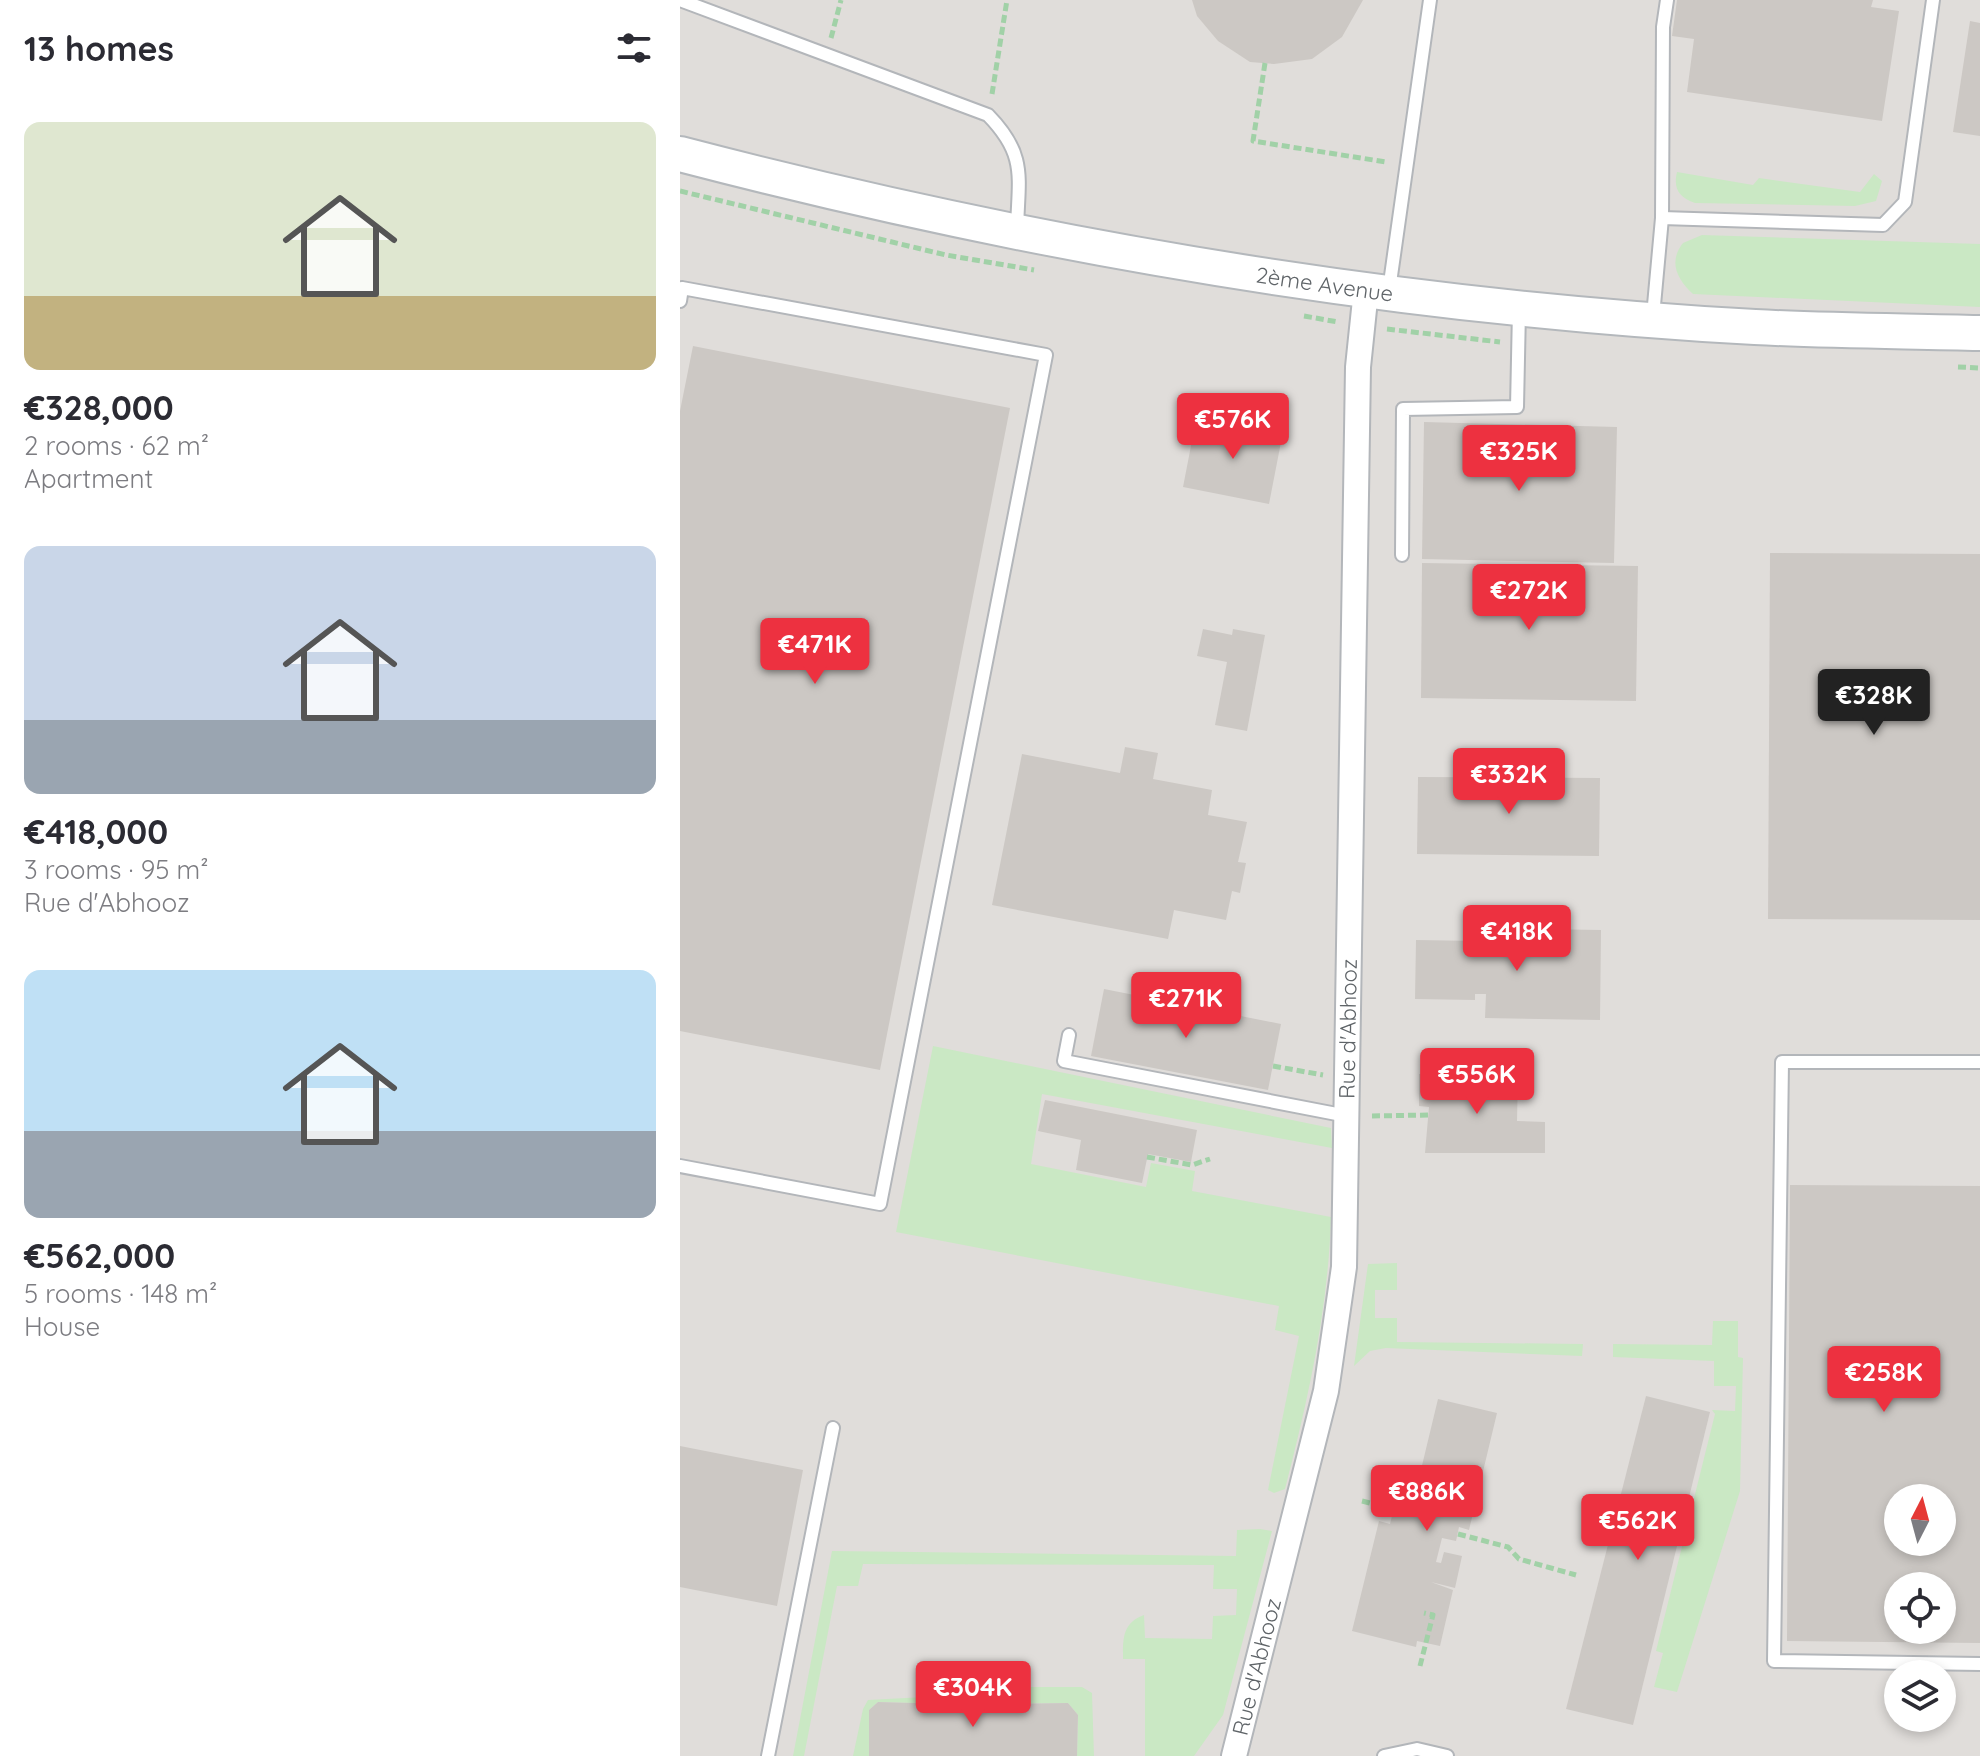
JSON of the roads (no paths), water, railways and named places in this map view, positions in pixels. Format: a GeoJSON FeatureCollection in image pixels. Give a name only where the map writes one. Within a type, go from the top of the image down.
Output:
{"type":"FeatureCollection","features":[{"type":"Feature","properties":{"kind":"street","name":"2ème Avenue"},"geometry":{"type":"LineString","coordinates":[[680,154],[862,201],[1017,234],[1377,292],[1653,320],[1757,327],[1980,333]]}},
{"type":"Feature","properties":{"kind":"street","name":"Rue d'Abhooz"},"geometry":{"type":"LineString","coordinates":[[1234,1756],[1326,1391],[1338,1326],[1344,1267],[1358,367],[1377,292]]}},
{"type":"Feature","properties":{"kind":"lane"},"geometry":{"type":"LineString","coordinates":[[680,0],[988,115],[1009,136],[1019,159],[1017,234]]}},
{"type":"Feature","properties":{"kind":"lane"},"geometry":{"type":"LineString","coordinates":[[1377,292],[1407,165],[1430,0]]}},
{"type":"Feature","properties":{"kind":"lane"},"geometry":{"type":"LineString","coordinates":[[1653,320],[1662,218],[1663,27],[1667,0]]}},
{"type":"Feature","properties":{"kind":"lane"},"geometry":{"type":"LineString","coordinates":[[1662,218],[1883,225],[1905,202],[1933,0]]}},
{"type":"Feature","properties":{"kind":"lane"},"geometry":{"type":"LineString","coordinates":[[680,301],[682,288],[1046,355],[880,1204],[680,1166]]}},
{"type":"Feature","properties":{"kind":"lane"},"geometry":{"type":"LineString","coordinates":[[1402,555],[1403,409],[1517,407],[1519,307]]}},
{"type":"Feature","properties":{"kind":"lane"},"geometry":{"type":"LineString","coordinates":[[1069,1035],[1064,1061],[1347,1116]]}},
{"type":"Feature","properties":{"kind":"lane"},"geometry":{"type":"LineString","coordinates":[[1980,1062],[1782,1062],[1774,1661],[1980,1664]]}},
{"type":"Feature","properties":{"kind":"lane"},"geometry":{"type":"LineString","coordinates":[[768,1756],[833,1428]]}},
{"type":"Feature","properties":{"kind":"lane"},"geometry":{"type":"LineString","coordinates":[[1384,1756],[1417,1749],[1447,1756]]}}]}
